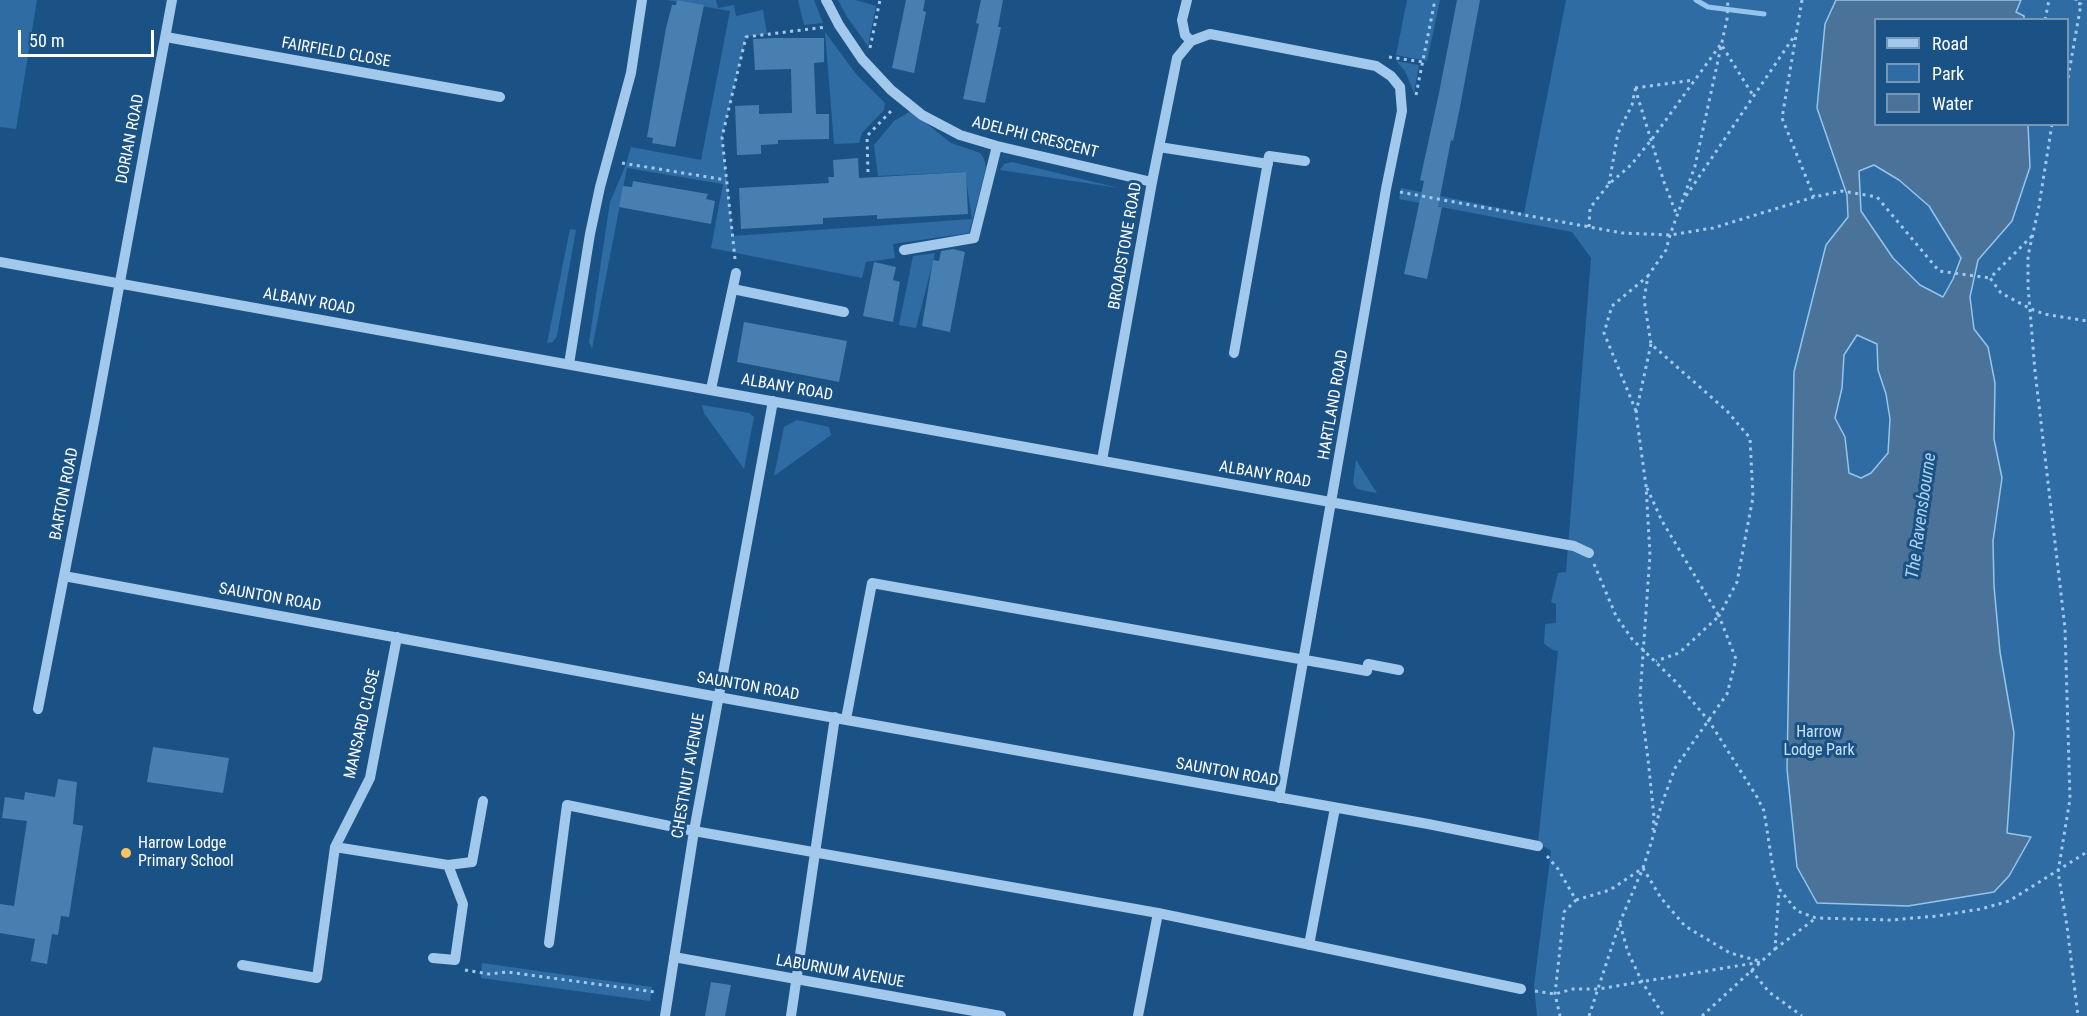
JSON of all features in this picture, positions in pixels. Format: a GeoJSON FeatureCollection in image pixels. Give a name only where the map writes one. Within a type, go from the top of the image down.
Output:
{"type":"FeatureCollection","features":[{"type":"Feature","properties":{"kind":"street","name":"DORIAN ROAD"},"geometry":{"type":"LineString","coordinates":[[119,284],[172,0]]}},
{"type":"Feature","properties":{"kind":"street"},"geometry":{"type":"LineString","coordinates":[[569,364],[590,234],[631,73],[642,0]]}},
{"type":"Feature","properties":{"kind":"street","name":"ADELPHI CRESCENT"},"geometry":{"type":"LineString","coordinates":[[826,0],[839,25],[867,64],[891,90],[922,115],[960,135],[1152,182]]}},
{"type":"Feature","properties":{"kind":"street"},"geometry":{"type":"LineString","coordinates":[[1187,0],[1182,20],[1185,35],[1191,41],[1210,34],[1376,66]]}},
{"type":"Feature","properties":{"kind":"street","name":"FAIRFIELD CLOSE"},"geometry":{"type":"LineString","coordinates":[[166,37],[500,97]]}},
{"type":"Feature","properties":{"kind":"street","name":"BROADSTONE ROAD"},"geometry":{"type":"LineString","coordinates":[[1102,460],[1152,182],[1177,58],[1191,41]]}},
{"type":"Feature","properties":{"kind":"street","name":"HARTLAND ROAD"},"geometry":{"type":"LineString","coordinates":[[1279,798],[1386,189],[1402,111],[1400,87],[1391,76],[1376,66]]}},
{"type":"Feature","properties":{"kind":"street"},"geometry":{"type":"LineString","coordinates":[[904,250],[974,238],[998,146]]}},
{"type":"Feature","properties":{"kind":"street"},"geometry":{"type":"LineString","coordinates":[[1159,147],[1268,164]]}},
{"type":"Feature","properties":{"kind":"street"},"geometry":{"type":"LineString","coordinates":[[1234,353],[1269,156],[1305,161]]}},
{"type":"Feature","properties":{"kind":"street","name":"ALBANY ROAD"},"geometry":{"type":"LineString","coordinates":[[0,262],[1568,545],[1589,553]]}},
{"type":"Feature","properties":{"kind":"street"},"geometry":{"type":"LineString","coordinates":[[711,389],[736,273]]}},
{"type":"Feature","properties":{"kind":"street","name":"BARTON ROAD"},"geometry":{"type":"LineString","coordinates":[[38,709],[119,284]]}},
{"type":"Feature","properties":{"kind":"street"},"geometry":{"type":"LineString","coordinates":[[733,289],[844,312]]}},
{"type":"Feature","properties":{"kind":"street","name":"CHESTNUT AVENUE"},"geometry":{"type":"LineString","coordinates":[[665,1016],[694,831],[773,401]]}},
{"type":"Feature","properties":{"kind":"street","name":"SAUNTON ROAD"},"geometry":{"type":"LineString","coordinates":[[64,576],[718,697],[1428,824],[1538,846]]}},
{"type":"Feature","properties":{"kind":"street"},"geometry":{"type":"LineString","coordinates":[[791,1016],[815,852],[841,718],[872,583],[1367,671],[1368,664],[1399,670]]}},
{"type":"Feature","properties":{"kind":"street","name":"MANSARD CLOSE"},"geometry":{"type":"LineString","coordinates":[[242,965],[317,978],[336,848],[370,778],[397,637]]}},
{"type":"Feature","properties":{"kind":"street"},"geometry":{"type":"LineString","coordinates":[[336,848],[448,865],[472,862],[483,801]]}},
{"type":"Feature","properties":{"kind":"street"},"geometry":{"type":"LineString","coordinates":[[549,943],[567,805],[694,831],[1158,913],[1521,988]]}},
{"type":"Feature","properties":{"kind":"street"},"geometry":{"type":"LineString","coordinates":[[1309,945],[1335,808]]}},
{"type":"Feature","properties":{"kind":"street"},"geometry":{"type":"LineString","coordinates":[[433,958],[455,960],[463,904],[448,865]]}},
{"type":"Feature","properties":{"kind":"street"},"geometry":{"type":"LineString","coordinates":[[1138,1016],[1158,913]]}},
{"type":"Feature","properties":{"kind":"street","name":"LABURNUM AVENUE"},"geometry":{"type":"LineString","coordinates":[[674,957],[1001,1016]]}},
{"type":"Feature","properties":{"kind":"path"},"geometry":{"type":"LineString","coordinates":[[867,64],[880,0]]}},
{"type":"Feature","properties":{"kind":"path"},"geometry":{"type":"LineString","coordinates":[[1402,111],[1416,95],[1435,0]]}},
{"type":"Feature","properties":{"kind":"path"},"geometry":{"type":"LineString","coordinates":[[1802,0],[1782,118],[1814,197]]}},
{"type":"Feature","properties":{"kind":"path"},"geometry":{"type":"LineString","coordinates":[[2044,18],[2049,0]]}},
{"type":"Feature","properties":{"kind":"path"},"geometry":{"type":"LineString","coordinates":[[2069,67],[2081,4],[2076,3],[2076,0]]}},
{"type":"Feature","properties":{"kind":"path"},"geometry":{"type":"LineString","coordinates":[[1652,840],[1654,817],[1640,697],[1650,555],[1646,486],[1636,413],[1604,333],[1612,306],[1648,276],[1666,250],[1695,166],[1727,19],[1728,2]]}},
{"type":"Feature","properties":{"kind":"path"},"geometry":{"type":"LineString","coordinates":[[736,273],[722,137],[746,37],[839,25]]}},
{"type":"Feature","properties":{"kind":"path"},"geometry":{"type":"LineString","coordinates":[[1682,201],[1796,34]]}},
{"type":"Feature","properties":{"kind":"path"},"geometry":{"type":"LineString","coordinates":[[1721,44],[1754,97]]}},
{"type":"Feature","properties":{"kind":"path"},"geometry":{"type":"LineString","coordinates":[[1589,227],[1590,208],[1608,184],[1630,165],[1652,139],[1721,44]]}},
{"type":"Feature","properties":{"kind":"path"},"geometry":{"type":"LineString","coordinates":[[1376,66],[1390,56],[1423,62]]}},
{"type":"Feature","properties":{"kind":"path"},"geometry":{"type":"LineString","coordinates":[[1635,88],[1694,80]]}},
{"type":"Feature","properties":{"kind":"path"},"geometry":{"type":"LineString","coordinates":[[1635,88],[1664,182],[1677,215]]}},
{"type":"Feature","properties":{"kind":"path"},"geometry":{"type":"LineString","coordinates":[[1608,184],[1618,133],[1632,105],[1635,88]]}},
{"type":"Feature","properties":{"kind":"path"},"geometry":{"type":"LineString","coordinates":[[868,172],[867,136],[902,99]]}},
{"type":"Feature","properties":{"kind":"path"},"geometry":{"type":"LineString","coordinates":[[2051,126],[2028,256],[2036,371],[2065,628],[2070,799],[2058,872],[2078,1016]]}},
{"type":"Feature","properties":{"kind":"path"},"geometry":{"type":"LineString","coordinates":[[608,160],[726,180]]}},
{"type":"Feature","properties":{"kind":"path"},"geometry":{"type":"LineString","coordinates":[[1386,189],[1622,233],[1670,235],[1713,228],[1814,197],[1842,191],[1877,197],[1939,271],[1982,278],[1990,278],[2033,234]]}},
{"type":"Feature","properties":{"kind":"path"},"geometry":{"type":"LineString","coordinates":[[1636,413],[1652,344],[1644,299],[1648,276]]}},
{"type":"Feature","properties":{"kind":"path"},"geometry":{"type":"LineString","coordinates":[[1990,278],[2001,293],[2031,309],[2044,314],[2087,321]]}},
{"type":"Feature","properties":{"kind":"path"},"geometry":{"type":"LineString","coordinates":[[1652,344],[1726,411],[1750,438],[1753,497],[1737,582],[1719,616],[1679,653],[1656,661]]}},
{"type":"Feature","properties":{"kind":"path"},"geometry":{"type":"LineString","coordinates":[[1589,1016],[1620,922],[1643,868],[1675,768],[1727,694],[1736,660],[1719,616],[1662,521],[1646,486]]}},
{"type":"Feature","properties":{"kind":"path"},"geometry":{"type":"LineString","coordinates":[[1589,553],[1616,616],[1632,639],[1678,684],[1709,721],[1758,797],[1764,811],[1774,875],[1780,890],[1797,911],[1816,918],[1891,920],[1981,909],[2009,901],[2087,852]]}},
{"type":"Feature","properties":{"kind":"path"},"geometry":{"type":"LineString","coordinates":[[1538,846],[1558,868],[1576,900]]}},
{"type":"Feature","properties":{"kind":"path"},"geometry":{"type":"LineString","coordinates":[[1560,1016],[1555,994],[1564,912],[1576,900],[1610,890],[1643,868]]}},
{"type":"Feature","properties":{"kind":"path"},"geometry":{"type":"LineString","coordinates":[[1643,868],[1661,898],[1685,926],[1730,953],[1761,962]]}},
{"type":"Feature","properties":{"kind":"path"},"geometry":{"type":"LineString","coordinates":[[1775,948],[1780,890]]}},
{"type":"Feature","properties":{"kind":"path"},"geometry":{"type":"LineString","coordinates":[[1702,1016],[1775,948],[1816,918]]}},
{"type":"Feature","properties":{"kind":"path"},"geometry":{"type":"LineString","coordinates":[[1620,922],[1628,952],[1642,982],[1664,1016]]}},
{"type":"Feature","properties":{"kind":"path"},"geometry":{"type":"LineString","coordinates":[[455,960],[459,969],[489,974],[507,972],[669,994]]}},
{"type":"Feature","properties":{"kind":"path"},"geometry":{"type":"LineString","coordinates":[[1521,988],[1555,994],[1761,962]]}},
{"type":"Feature","properties":{"kind":"path"},"geometry":{"type":"LineString","coordinates":[[1751,970],[1769,992],[1784,1005],[1803,1016]]}},
{"type":"Feature","properties":{"kind":"green space"},"geometry":{"type":"Polygon","coordinates":[[[0,0],[37,0],[16,129],[0,127],[0,0]]]}},
{"type":"Feature","properties":{"kind":"green space"},"geometry":{"type":"Polygon","coordinates":[[[667,0],[716,0],[718,8],[734,5],[736,16],[763,10],[767,34],[746,37],[722,137],[733,236],[972,219],[965,172],[878,176],[874,145],[894,121],[911,111],[951,143],[980,153],[984,159],[986,168],[969,233],[893,244],[895,258],[866,262],[862,278],[711,248],[723,184],[627,168],[592,349],[589,342],[610,202],[631,147],[701,160],[730,11],[667,0]]]}},
{"type":"Feature","properties":{"kind":"green space"},"geometry":{"type":"Polygon","coordinates":[[[798,0],[814,0],[823,23],[804,25],[798,0]]]}},
{"type":"Feature","properties":{"kind":"green space"},"geometry":{"type":"Polygon","coordinates":[[[838,0],[856,0],[876,6],[868,46],[847,17],[838,0]]]}},
{"type":"Feature","properties":{"kind":"green space"},"geometry":{"type":"Polygon","coordinates":[[[1407,0],[1440,0],[1427,61],[1396,55],[1407,0]]]}},
{"type":"Feature","properties":{"kind":"green space","name":"Harrow Lodge Park"},"geometry":{"type":"Polygon","coordinates":[[[1566,0],[2087,0],[2087,1016],[1537,1016],[1534,985],[1551,851],[1538,843],[1558,651],[1544,644],[1545,624],[1556,623],[1556,604],[1551,602],[1558,573],[1566,572],[1591,258],[1572,232],[1399,199],[1401,188],[1524,213],[1566,0]]]}},
{"type":"Feature","properties":{"kind":"green space"},"geometry":{"type":"Polygon","coordinates":[[[825,32],[856,74],[885,103],[884,110],[862,133],[859,143],[834,144],[825,32]]]}},
{"type":"Feature","properties":{"kind":"green space"},"geometry":{"type":"Polygon","coordinates":[[[1396,61],[1419,65],[1414,93],[1405,71],[1396,61]]]}},
{"type":"Feature","properties":{"kind":"green space"},"geometry":{"type":"Polygon","coordinates":[[[1012,162],[1119,188],[1000,170],[1004,164],[1012,162]]]}},
{"type":"Feature","properties":{"kind":"green space"},"geometry":{"type":"Polygon","coordinates":[[[570,229],[576,230],[557,336],[553,342],[547,343],[570,229]]]}},
{"type":"Feature","properties":{"kind":"green space"},"geometry":{"type":"Polygon","coordinates":[[[935,253],[916,328],[899,325],[913,256],[935,253]]]}},
{"type":"Feature","properties":{"kind":"green space"},"geometry":{"type":"Polygon","coordinates":[[[702,405],[749,413],[754,417],[744,469],[704,413],[702,405]]]}},
{"type":"Feature","properties":{"kind":"green space"},"geometry":{"type":"Polygon","coordinates":[[[797,420],[829,427],[831,435],[774,476],[784,427],[797,420]]]}},
{"type":"Feature","properties":{"kind":"green space"},"geometry":{"type":"Polygon","coordinates":[[[1356,460],[1377,493],[1356,488],[1353,483],[1356,460]]]}},
{"type":"Feature","properties":{"kind":"green space"},"geometry":{"type":"Polygon","coordinates":[[[482,963],[652,987],[650,1001],[481,978],[482,963]]]}},
{"type":"Feature","properties":{"kind":"water","name":"The Ravensbourne"},"geometry":{"type":"Polygon","coordinates":[[[1836,0],[2021,0],[2016,12],[2024,18],[1874,18],[1874,126],[2028,126],[2030,167],[2012,221],[1978,260],[1970,297],[1974,329],[1988,347],[1995,383],[1994,439],[2002,478],[1993,541],[1994,586],[2000,652],[2014,733],[2007,833],[2031,837],[2009,876],[1994,892],[1908,906],[1817,903],[1797,867],[1787,769],[1794,372],[1826,245],[1848,217],[1847,195],[1817,108],[1825,24],[1836,0]],[[1874,165],[1859,171],[1861,211],[1893,258],[1920,285],[1943,297],[1961,258],[1929,206],[1899,180],[1874,165]],[[1857,335],[1844,355],[1842,388],[1835,418],[1845,437],[1849,473],[1861,478],[1871,473],[1888,453],[1890,419],[1886,394],[1878,370],[1877,344],[1857,335]]]}},
{"type":"Feature","properties":{"kind":"building"},"geometry":{"type":"Polygon","coordinates":[[[677,0],[704,5],[675,147],[652,143],[653,138],[647,137],[666,28],[672,5],[676,5],[677,0]]]}},
{"type":"Feature","properties":{"kind":"building"},"geometry":{"type":"Polygon","coordinates":[[[906,0],[925,0],[923,11],[926,12],[914,73],[892,68],[906,0]]]}},
{"type":"Feature","properties":{"kind":"building"},"geometry":{"type":"Polygon","coordinates":[[[981,0],[1003,0],[998,27],[1001,27],[985,103],[963,99],[979,24],[976,23],[981,0]]]}},
{"type":"Feature","properties":{"kind":"building"},"geometry":{"type":"Polygon","coordinates":[[[1457,0],[1480,0],[1438,207],[1442,207],[1427,279],[1404,274],[1424,181],[1420,180],[1457,0]]]}},
{"type":"Feature","properties":{"kind":"building"},"geometry":{"type":"Polygon","coordinates":[[[824,38],[824,62],[814,63],[816,114],[829,114],[829,139],[778,140],[778,144],[761,145],[761,154],[737,155],[735,106],[759,105],[759,114],[792,113],[791,69],[755,70],[753,39],[824,38]]]}},
{"type":"Feature","properties":{"kind":"building"},"geometry":{"type":"Polygon","coordinates":[[[858,158],[859,178],[966,172],[968,214],[877,219],[877,215],[823,218],[823,224],[741,229],[739,188],[829,183],[828,177],[834,177],[833,160],[858,158]]]}},
{"type":"Feature","properties":{"kind":"building"},"geometry":{"type":"Polygon","coordinates":[[[633,181],[708,194],[706,199],[715,201],[711,224],[619,207],[623,186],[632,187],[633,181]]]}},
{"type":"Feature","properties":{"kind":"building"},"geometry":{"type":"Polygon","coordinates":[[[953,249],[965,252],[950,332],[922,326],[933,260],[939,261],[941,251],[953,249]]]}},
{"type":"Feature","properties":{"kind":"building"},"geometry":{"type":"Polygon","coordinates":[[[874,262],[896,267],[893,280],[900,282],[893,322],[863,316],[874,262]]]}},
{"type":"Feature","properties":{"kind":"building"},"geometry":{"type":"Polygon","coordinates":[[[744,322],[847,341],[839,382],[737,362],[744,322]]]}},
{"type":"Feature","properties":{"kind":"building"},"geometry":{"type":"Polygon","coordinates":[[[153,747],[229,758],[223,793],[147,782],[153,747]]]}},
{"type":"Feature","properties":{"kind":"building"},"geometry":{"type":"Polygon","coordinates":[[[58,779],[77,782],[73,824],[83,826],[69,917],[61,916],[58,935],[52,934],[47,964],[31,961],[35,939],[0,933],[0,904],[14,906],[27,821],[2,818],[5,797],[24,800],[25,792],[55,797],[58,779]]]}},
{"type":"Feature","properties":{"kind":"building"},"geometry":{"type":"Polygon","coordinates":[[[711,982],[731,985],[725,1016],[705,1016],[711,982]]]}},
{"type":"Feature","properties":{"kind":"waterway"},"geometry":{"type":"LineString","coordinates":[[1696,0],[1708,7],[1764,14]]}},
{"type":"Feature","properties":{"kind":"place","name":"Harrow Lodge Primary School"},"geometry":{"type":"Point","coordinates":[126,853]}}]}
